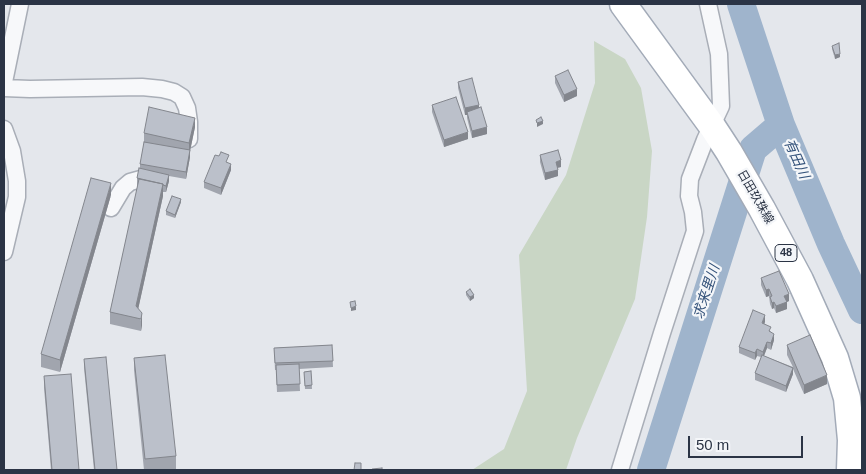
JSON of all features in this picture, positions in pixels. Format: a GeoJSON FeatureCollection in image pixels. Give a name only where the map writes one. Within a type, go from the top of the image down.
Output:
{"type":"FeatureCollection","features":[{"type":"Feature","properties":{"kind":"main road","name":"日田玖珠線"},"geometry":{"type":"LineString","coordinates":[[623,4],[729,152],[800,280],[835,358],[847,398],[851,440],[850,470]]}},
{"type":"Feature","properties":{"kind":"street"},"geometry":{"type":"LineString","coordinates":[[4,82],[20,4]]}},
{"type":"Feature","properties":{"kind":"street"},"geometry":{"type":"LineString","coordinates":[[620,470],[695,231],[689,196],[690,179],[721,106],[719,54],[708,4]]}},
{"type":"Feature","properties":{"kind":"street"},"geometry":{"type":"LineString","coordinates":[[4,88],[142,87],[174,92],[182,97],[187,108],[189,122],[188,150],[185,156]]}},
{"type":"Feature","properties":{"kind":"street"},"geometry":{"type":"LineString","coordinates":[[4,129],[12,150],[17,189],[17,197],[4,252]]}},
{"type":"Feature","properties":{"kind":"street"},"geometry":{"type":"LineString","coordinates":[[111,208],[123,188],[130,182],[172,170]]}},
{"type":"Feature","properties":{"kind":"green space"},"geometry":{"type":"Polygon","coordinates":[[[594,41],[625,59],[641,88],[652,151],[647,217],[635,299],[577,438],[566,470],[472,470],[504,449],[527,391],[519,255],[566,175],[595,83],[594,41]]]}},
{"type":"Feature","properties":{"kind":"building"},"geometry":{"type":"Polygon","coordinates":[[[839,43],[840,54],[835,55],[832,46],[839,43]]]}},
{"type":"Feature","properties":{"kind":"building"},"geometry":{"type":"Polygon","coordinates":[[[568,70],[577,89],[564,95],[555,76],[568,70]]]}},
{"type":"Feature","properties":{"kind":"building"},"geometry":{"type":"Polygon","coordinates":[[[472,78],[479,105],[465,108],[458,82],[472,78]]]}},
{"type":"Feature","properties":{"kind":"building"},"geometry":{"type":"Polygon","coordinates":[[[456,97],[468,132],[444,140],[432,105],[456,97]]]}},
{"type":"Feature","properties":{"kind":"building"},"geometry":{"type":"Polygon","coordinates":[[[149,107],[195,118],[189,143],[144,133],[149,107]]]}},
{"type":"Feature","properties":{"kind":"building"},"geometry":{"type":"Polygon","coordinates":[[[481,107],[487,127],[472,131],[467,112],[481,107]]]}},
{"type":"Feature","properties":{"kind":"building"},"geometry":{"type":"Polygon","coordinates":[[[541,117],[543,121],[537,123],[536,120],[541,117]]]}},
{"type":"Feature","properties":{"kind":"building"},"geometry":{"type":"Polygon","coordinates":[[[144,142],[190,150],[186,172],[140,164],[144,142]]]}},
{"type":"Feature","properties":{"kind":"building"},"geometry":{"type":"Polygon","coordinates":[[[558,150],[561,160],[556,162],[558,170],[545,173],[540,155],[558,150]]]}},
{"type":"Feature","properties":{"kind":"building"},"geometry":{"type":"Polygon","coordinates":[[[221,152],[229,155],[226,162],[231,164],[221,188],[204,182],[215,155],[219,156],[221,152]]]}},
{"type":"Feature","properties":{"kind":"building"},"geometry":{"type":"Polygon","coordinates":[[[139,168],[169,175],[166,186],[137,178],[139,168]]]}},
{"type":"Feature","properties":{"kind":"building"},"geometry":{"type":"Polygon","coordinates":[[[91,178],[111,183],[60,360],[41,354],[91,178]]]}},
{"type":"Feature","properties":{"kind":"building"},"geometry":{"type":"Polygon","coordinates":[[[139,179],[163,184],[136,306],[142,313],[141,319],[110,312],[139,179]]]}},
{"type":"Feature","properties":{"kind":"building"},"geometry":{"type":"Polygon","coordinates":[[[172,196],[181,199],[175,215],[166,211],[172,196]]]}},
{"type":"Feature","properties":{"kind":"building"},"geometry":{"type":"Polygon","coordinates":[[[779,271],[789,294],[784,296],[787,302],[776,306],[774,302],[772,303],[769,289],[766,290],[761,278],[779,271]]]}},
{"type":"Feature","properties":{"kind":"building"},"geometry":{"type":"Polygon","coordinates":[[[470,289],[474,295],[470,297],[466,292],[470,289]]]}},
{"type":"Feature","properties":{"kind":"building"},"geometry":{"type":"Polygon","coordinates":[[[355,301],[356,306],[351,308],[350,302],[355,301]]]}},
{"type":"Feature","properties":{"kind":"building"},"geometry":{"type":"Polygon","coordinates":[[[753,310],[765,315],[762,323],[771,327],[769,331],[774,334],[771,343],[767,342],[763,352],[757,349],[755,353],[739,347],[753,310]]]}},
{"type":"Feature","properties":{"kind":"building"},"geometry":{"type":"Polygon","coordinates":[[[810,335],[827,375],[804,385],[787,345],[810,335]]]}},
{"type":"Feature","properties":{"kind":"building"},"geometry":{"type":"Polygon","coordinates":[[[332,345],[333,361],[275,363],[274,348],[332,345]]]}},
{"type":"Feature","properties":{"kind":"building"},"geometry":{"type":"Polygon","coordinates":[[[165,355],[176,456],[145,459],[134,358],[165,355]]]}},
{"type":"Feature","properties":{"kind":"building"},"geometry":{"type":"Polygon","coordinates":[[[762,355],[793,368],[786,386],[755,373],[762,355]]]}},
{"type":"Feature","properties":{"kind":"building"},"geometry":{"type":"Polygon","coordinates":[[[106,357],[117,470],[95,470],[84,359],[106,357]]]}},
{"type":"Feature","properties":{"kind":"building"},"geometry":{"type":"Polygon","coordinates":[[[299,364],[300,384],[277,385],[276,365],[299,364]]]}},
{"type":"Feature","properties":{"kind":"building"},"geometry":{"type":"Polygon","coordinates":[[[311,371],[312,385],[305,386],[304,372],[311,371]]]}},
{"type":"Feature","properties":{"kind":"building"},"geometry":{"type":"Polygon","coordinates":[[[71,374],[79,470],[52,470],[44,376],[71,374]]]}},
{"type":"Feature","properties":{"kind":"building"},"geometry":{"type":"Polygon","coordinates":[[[355,463],[361,463],[361,470],[354,470],[355,463]]]}},
{"type":"Feature","properties":{"kind":"waterway","name":"有田川"},"geometry":{"type":"LineString","coordinates":[[741,4],[781,125],[831,244],[862,310]]}},
{"type":"Feature","properties":{"kind":"waterway","name":"求来里川"},"geometry":{"type":"LineString","coordinates":[[651,470],[753,149],[781,125]]}}]}
